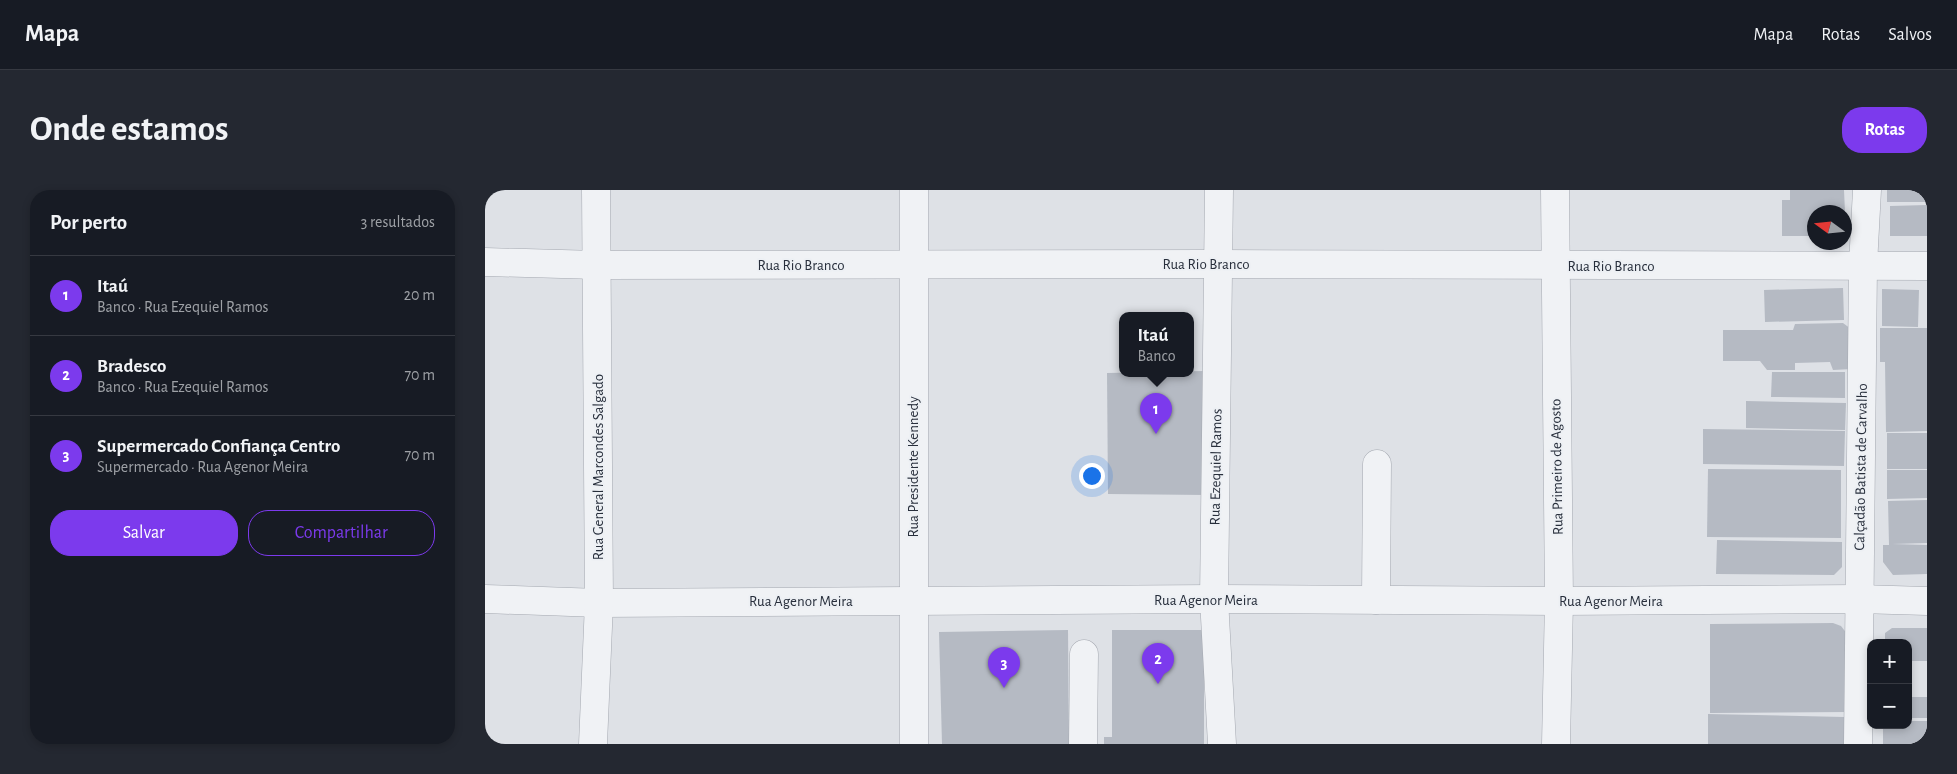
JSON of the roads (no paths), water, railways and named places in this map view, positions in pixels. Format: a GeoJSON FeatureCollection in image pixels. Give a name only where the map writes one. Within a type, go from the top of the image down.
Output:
{"type":"FeatureCollection","features":[{"type":"Feature","properties":{"kind":"street","name":"Rua General Marcondes Salgado"},"geometry":{"type":"LineString","coordinates":[[593,744],[599,603],[596,190]]}},
{"type":"Feature","properties":{"kind":"street","name":"Rua Presidente Kennedy"},"geometry":{"type":"LineString","coordinates":[[914,190],[914,744]]}},
{"type":"Feature","properties":{"kind":"street","name":"Rua Ezequiel Ramos"},"geometry":{"type":"LineString","coordinates":[[1219,190],[1214,599],[1222,744]]}},
{"type":"Feature","properties":{"kind":"street","name":"Rua Primeiro de Agosto"},"geometry":{"type":"LineString","coordinates":[[1555,190],[1559,601],[1556,744]]}},
{"type":"Feature","properties":{"kind":"street","name":"Calçadão Batista de Carvalho"},"geometry":{"type":"LineString","coordinates":[[1858,744],[1863,265],[1867,190]]}},
{"type":"Feature","properties":{"kind":"street","name":"Rua Rio Branco"},"geometry":{"type":"LineString","coordinates":[[485,262],[597,265],[1927,266]]}},
{"type":"Feature","properties":{"kind":"street"},"geometry":{"type":"LineString","coordinates":[[1376,600],[1377,464]]}},
{"type":"Feature","properties":{"kind":"street","name":"Rua Agenor Meira"},"geometry":{"type":"LineString","coordinates":[[485,599],[599,603],[1214,599],[1559,601],[1859,599],[1927,601]]}},
{"type":"Feature","properties":{"kind":"street"},"geometry":{"type":"LineString","coordinates":[[1083,744],[1084,654]]}},
{"type":"Feature","properties":{"kind":"place","name":"Itaú"},"geometry":{"type":"Point","coordinates":[1156,434]}},
{"type":"Feature","properties":{"kind":"place","name":"Bradesco"},"geometry":{"type":"Point","coordinates":[1158,684]}},
{"type":"Feature","properties":{"kind":"place","name":"Supermercado Confiança Centro"},"geometry":{"type":"Point","coordinates":[1004,688]}}]}
